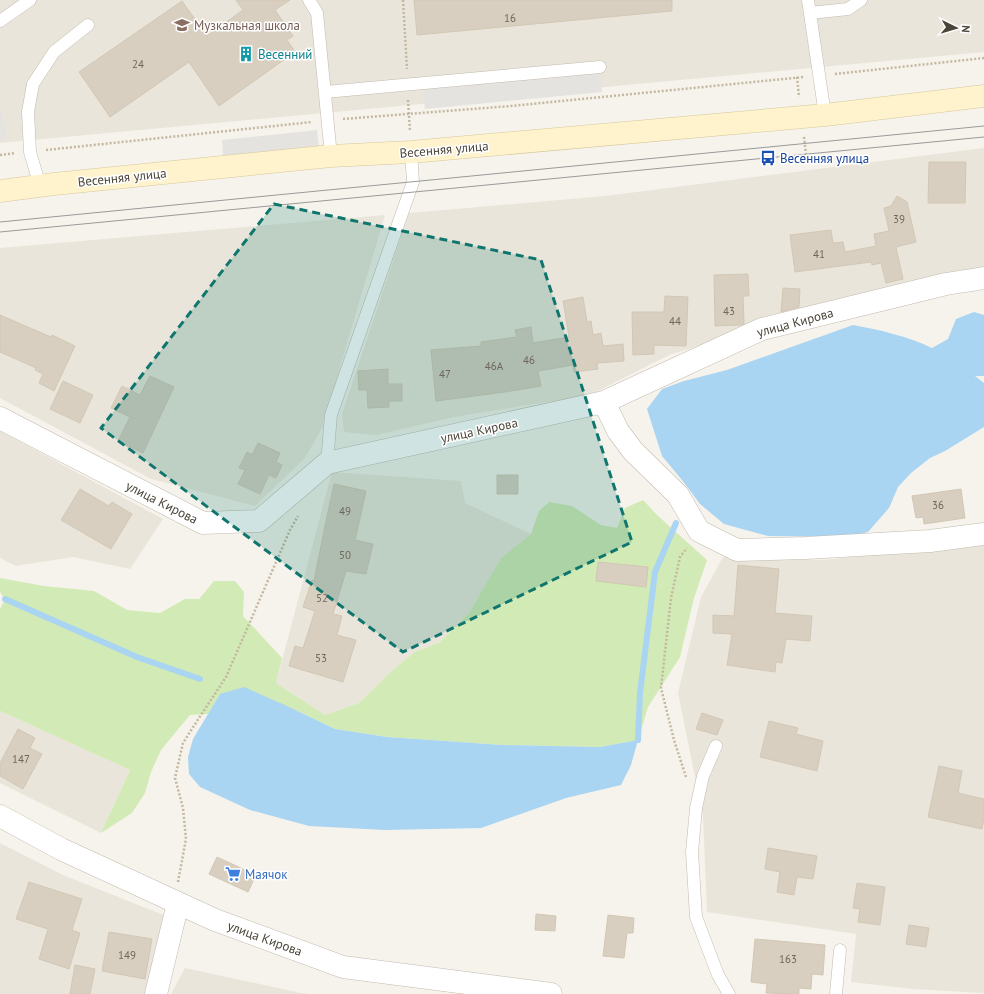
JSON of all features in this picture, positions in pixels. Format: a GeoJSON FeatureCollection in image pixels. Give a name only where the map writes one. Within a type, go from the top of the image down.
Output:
{"type":"FeatureCollection","features":[{"type":"Feature","properties":{"kind":"main road","name":"Весенняя улица"},"geometry":{"type":"LineString","coordinates":[[0,191],[332,156],[411,152],[825,115],[984,96]]}},
{"type":"Feature","properties":{"kind":"street","name":"улица Кирова"},"geometry":{"type":"LineString","coordinates":[[0,418],[203,523],[259,521],[327,463],[604,402],[762,329],[946,284],[984,278]]}},
{"type":"Feature","properties":{"kind":"street"},"geometry":{"type":"LineString","coordinates":[[604,402],[618,431],[634,451],[678,495],[699,532],[737,550],[806,548],[930,541],[984,534]]}},
{"type":"Feature","properties":{"kind":"street","name":"улица Кирова"},"geometry":{"type":"LineString","coordinates":[[0,816],[61,849],[178,894],[215,920],[343,967],[551,994]]}},
{"type":"Feature","properties":{"kind":"street"},"geometry":{"type":"LineString","coordinates":[[156,994],[178,894]]}},
{"type":"Feature","properties":{"kind":"lane"},"geometry":{"type":"LineString","coordinates":[[0,21],[30,0]]}},
{"type":"Feature","properties":{"kind":"lane"},"geometry":{"type":"LineString","coordinates":[[309,0],[317,13],[327,120],[332,156]]}},
{"type":"Feature","properties":{"kind":"lane"},"geometry":{"type":"LineString","coordinates":[[808,0],[825,115]]}},
{"type":"Feature","properties":{"kind":"lane"},"geometry":{"type":"LineString","coordinates":[[810,13],[848,9],[860,0]]}},
{"type":"Feature","properties":{"kind":"lane"},"geometry":{"type":"LineString","coordinates":[[40,186],[30,152],[28,112],[33,84],[54,52],[88,25]]}},
{"type":"Feature","properties":{"kind":"lane"},"geometry":{"type":"LineString","coordinates":[[325,92],[600,66]]}},
{"type":"Feature","properties":{"kind":"lane"},"geometry":{"type":"LineString","coordinates":[[327,463],[331,415],[413,182],[411,152]]}},
{"type":"Feature","properties":{"kind":"lane"},"geometry":{"type":"LineString","coordinates":[[716,746],[703,776],[696,808],[692,852],[696,917],[718,975],[728,994]]}},
{"type":"Feature","properties":{"kind":"lane"},"geometry":{"type":"LineString","coordinates":[[836,994],[840,950]]}},
{"type":"Feature","properties":{"kind":"path"},"geometry":{"type":"LineString","coordinates":[[403,0],[407,70]]}},
{"type":"Feature","properties":{"kind":"path"},"geometry":{"type":"LineString","coordinates":[[0,155],[327,120],[511,106],[984,58]]}},
{"type":"Feature","properties":{"kind":"path"},"geometry":{"type":"LineString","coordinates":[[178,894],[186,839],[183,808],[175,778],[183,743],[226,677],[290,530],[301,512]]}},
{"type":"Feature","properties":{"kind":"path"},"geometry":{"type":"LineString","coordinates":[[686,778],[661,688],[671,598],[680,558],[699,532]]}},
{"type":"Feature","properties":{"kind":"highlighted area"},"geometry":{"type":"Polygon","coordinates":[[[274,204],[541,260],[632,542],[403,652],[101,428],[274,204]]]}},
{"type":"Feature","properties":{"kind":"shaded area"},"geometry":{"type":"Polygon","coordinates":[[[0,0],[984,0],[984,52],[0,143],[0,0]]]}},
{"type":"Feature","properties":{"kind":"shaded area"},"geometry":{"type":"Polygon","coordinates":[[[600,67],[602,92],[425,109],[422,83],[600,67]]]}},
{"type":"Feature","properties":{"kind":"shaded area"},"geometry":{"type":"Polygon","coordinates":[[[0,109],[5,122],[5,139],[0,140],[0,109]]]}},
{"type":"Feature","properties":{"kind":"shaded area"},"geometry":{"type":"Polygon","coordinates":[[[317,130],[319,147],[223,157],[222,140],[317,130]]]}},
{"type":"Feature","properties":{"kind":"shaded area"},"geometry":{"type":"Polygon","coordinates":[[[984,148],[984,269],[798,315],[669,355],[590,395],[454,417],[376,435],[344,432],[342,414],[409,213],[605,196],[984,148]]]}},
{"type":"Feature","properties":{"kind":"shaded area"},"geometry":{"type":"Polygon","coordinates":[[[385,215],[322,428],[305,458],[255,506],[151,479],[0,398],[0,248],[385,215]]]}},
{"type":"Feature","properties":{"kind":"shaded area"},"geometry":{"type":"Polygon","coordinates":[[[0,431],[163,519],[130,569],[73,557],[16,566],[0,558],[0,431]]]}},
{"type":"Feature","properties":{"kind":"shaded area"},"geometry":{"type":"Polygon","coordinates":[[[332,472],[461,481],[465,503],[531,534],[501,558],[469,613],[440,642],[415,652],[396,667],[359,703],[325,715],[276,683],[332,472]]]}},
{"type":"Feature","properties":{"kind":"shaded area"},"geometry":{"type":"Polygon","coordinates":[[[984,543],[984,993],[912,989],[851,982],[856,934],[707,912],[703,816],[678,693],[701,597],[723,557],[823,560],[984,543]]]}},
{"type":"Feature","properties":{"kind":"shaded area"},"geometry":{"type":"Polygon","coordinates":[[[0,711],[130,770],[101,833],[0,783],[0,711]]]}},
{"type":"Feature","properties":{"kind":"shaded area"},"geometry":{"type":"Polygon","coordinates":[[[0,843],[63,875],[166,916],[146,994],[0,994],[0,843]]]}},
{"type":"Feature","properties":{"kind":"shaded area"},"geometry":{"type":"Polygon","coordinates":[[[185,968],[301,993],[309,994],[171,994],[185,968]]]}},
{"type":"Feature","properties":{"kind":"green space"},"geometry":{"type":"Polygon","coordinates":[[[643,500],[657,515],[707,560],[694,598],[680,657],[648,707],[638,740],[600,747],[502,745],[387,737],[335,729],[287,706],[220,694],[208,714],[190,715],[161,750],[151,772],[145,793],[132,813],[101,833],[130,770],[0,711],[0,609],[5,599],[0,592],[0,578],[44,586],[94,591],[127,610],[160,613],[185,599],[199,599],[214,581],[235,581],[244,592],[243,616],[282,658],[276,683],[325,715],[359,703],[396,667],[415,652],[440,642],[469,613],[501,558],[531,534],[539,511],[549,502],[572,506],[601,525],[617,528],[625,508],[643,500]]]}},
{"type":"Feature","properties":{"kind":"water"},"geometry":{"type":"Polygon","coordinates":[[[974,312],[984,315],[984,376],[975,376],[984,383],[984,427],[945,451],[930,458],[911,473],[898,487],[889,508],[868,532],[845,537],[768,536],[724,524],[700,504],[662,456],[647,409],[662,389],[684,381],[727,370],[853,325],[893,334],[932,348],[948,339],[956,319],[974,312]]]}},
{"type":"Feature","properties":{"kind":"water"},"geometry":{"type":"Polygon","coordinates":[[[244,687],[335,729],[387,737],[502,745],[600,747],[638,740],[631,765],[621,785],[566,798],[481,828],[385,830],[309,826],[250,810],[200,787],[189,774],[188,757],[193,739],[220,694],[244,687]]]}},
{"type":"Feature","properties":{"kind":"building"},"geometry":{"type":"Polygon","coordinates":[[[236,0],[290,0],[275,10],[293,36],[287,40],[295,52],[219,106],[189,62],[110,117],[79,72],[182,1],[207,36],[243,10],[236,0]]]}},
{"type":"Feature","properties":{"kind":"building"},"geometry":{"type":"Polygon","coordinates":[[[414,0],[672,0],[672,11],[417,35],[414,0]]]}},
{"type":"Feature","properties":{"kind":"building"},"geometry":{"type":"Polygon","coordinates":[[[929,162],[966,162],[965,203],[928,203],[929,162]]]}},
{"type":"Feature","properties":{"kind":"building"},"geometry":{"type":"Polygon","coordinates":[[[897,196],[907,202],[916,242],[896,247],[903,279],[886,283],[881,263],[872,265],[871,262],[795,272],[790,235],[831,230],[833,243],[843,242],[845,252],[876,246],[874,234],[889,231],[884,208],[891,206],[897,196]]]}},
{"type":"Feature","properties":{"kind":"building"},"geometry":{"type":"Polygon","coordinates":[[[748,274],[749,296],[743,296],[744,324],[715,326],[714,275],[748,274]]]}},
{"type":"Feature","properties":{"kind":"building"},"geometry":{"type":"Polygon","coordinates":[[[783,288],[800,289],[799,307],[781,312],[783,288]]]}},
{"type":"Feature","properties":{"kind":"building"},"geometry":{"type":"Polygon","coordinates":[[[665,296],[688,297],[686,346],[654,345],[654,354],[633,355],[632,312],[664,312],[665,296]]]}},
{"type":"Feature","properties":{"kind":"building"},"geometry":{"type":"Polygon","coordinates":[[[583,297],[587,322],[591,321],[593,335],[601,333],[603,346],[623,344],[624,361],[597,363],[598,369],[574,372],[573,365],[538,371],[541,386],[436,401],[431,350],[481,346],[481,342],[517,337],[515,330],[531,327],[533,343],[569,337],[563,301],[583,297]]]}},
{"type":"Feature","properties":{"kind":"building"},"geometry":{"type":"Polygon","coordinates":[[[0,315],[51,337],[52,335],[75,346],[54,391],[39,383],[43,374],[35,370],[36,368],[0,352],[0,315]]]}},
{"type":"Feature","properties":{"kind":"building"},"geometry":{"type":"Polygon","coordinates":[[[388,369],[388,384],[402,384],[402,401],[389,401],[389,407],[368,408],[367,390],[359,390],[358,371],[388,369]]]}},
{"type":"Feature","properties":{"kind":"building"},"geometry":{"type":"Polygon","coordinates":[[[150,376],[174,387],[143,453],[118,441],[130,417],[111,408],[122,386],[140,395],[150,376]]]}},
{"type":"Feature","properties":{"kind":"building"},"geometry":{"type":"Polygon","coordinates":[[[63,381],[93,395],[80,423],[50,409],[63,381]]]}},
{"type":"Feature","properties":{"kind":"building"},"geometry":{"type":"Polygon","coordinates":[[[258,443],[280,453],[276,462],[282,465],[276,478],[269,475],[260,494],[238,484],[245,470],[239,468],[247,452],[252,455],[258,443]]]}},
{"type":"Feature","properties":{"kind":"building"},"geometry":{"type":"Polygon","coordinates":[[[497,475],[518,475],[518,494],[497,494],[497,475]]]}},
{"type":"Feature","properties":{"kind":"building"},"geometry":{"type":"Polygon","coordinates":[[[334,484],[366,491],[355,540],[373,544],[366,574],[346,571],[333,614],[342,616],[337,635],[356,640],[343,682],[289,666],[295,646],[303,648],[315,611],[303,607],[312,580],[314,581],[334,484]]]}},
{"type":"Feature","properties":{"kind":"building"},"geometry":{"type":"Polygon","coordinates":[[[80,489],[109,506],[112,502],[132,514],[111,549],[61,520],[80,489]]]}},
{"type":"Feature","properties":{"kind":"building"},"geometry":{"type":"Polygon","coordinates":[[[961,489],[965,518],[924,524],[923,517],[916,518],[912,496],[961,489]]]}},
{"type":"Feature","properties":{"kind":"building"},"geometry":{"type":"Polygon","coordinates":[[[598,562],[648,567],[646,587],[596,581],[598,562]]]}},
{"type":"Feature","properties":{"kind":"building"},"geometry":{"type":"Polygon","coordinates":[[[738,565],[779,569],[775,613],[812,616],[810,641],[786,639],[782,663],[776,662],[775,672],[727,665],[732,634],[713,633],[713,615],[734,616],[738,565]]]}},
{"type":"Feature","properties":{"kind":"building"},"geometry":{"type":"Polygon","coordinates":[[[702,713],[723,720],[717,735],[696,729],[702,713]]]}},
{"type":"Feature","properties":{"kind":"building"},"geometry":{"type":"Polygon","coordinates":[[[769,721],[798,728],[796,734],[823,741],[817,771],[760,757],[769,721]]]}},
{"type":"Feature","properties":{"kind":"building"},"geometry":{"type":"Polygon","coordinates":[[[18,729],[35,738],[30,748],[42,754],[23,789],[0,776],[0,763],[18,729]]]}},
{"type":"Feature","properties":{"kind":"building"},"geometry":{"type":"Polygon","coordinates":[[[939,766],[962,771],[958,793],[984,799],[984,818],[982,829],[928,817],[939,766]]]}},
{"type":"Feature","properties":{"kind":"building"},"geometry":{"type":"Polygon","coordinates":[[[768,848],[817,856],[813,879],[797,877],[794,895],[777,892],[780,872],[765,869],[768,848]]]}},
{"type":"Feature","properties":{"kind":"building","name":"Маячок"},"geometry":{"type":"Polygon","coordinates":[[[217,857],[256,875],[248,892],[209,874],[217,857]]]}},
{"type":"Feature","properties":{"kind":"building"},"geometry":{"type":"Polygon","coordinates":[[[29,882],[82,899],[72,930],[80,933],[69,969],[39,959],[48,929],[16,919],[29,882]]]}},
{"type":"Feature","properties":{"kind":"building"},"geometry":{"type":"Polygon","coordinates":[[[857,883],[885,887],[880,925],[858,922],[860,909],[853,908],[857,883]]]}},
{"type":"Feature","properties":{"kind":"building"},"geometry":{"type":"Polygon","coordinates":[[[536,914],[556,916],[555,931],[535,930],[536,914]]]}},
{"type":"Feature","properties":{"kind":"building"},"geometry":{"type":"Polygon","coordinates":[[[608,915],[634,918],[633,933],[627,933],[624,958],[603,956],[608,915]]]}},
{"type":"Feature","properties":{"kind":"building"},"geometry":{"type":"Polygon","coordinates":[[[909,925],[929,928],[926,947],[906,944],[909,925]]]}},
{"type":"Feature","properties":{"kind":"building"},"geometry":{"type":"Polygon","coordinates":[[[109,932],[152,939],[145,979],[102,971],[109,932]]]}},
{"type":"Feature","properties":{"kind":"building"},"geometry":{"type":"Polygon","coordinates":[[[755,939],[825,945],[823,975],[812,974],[811,989],[799,988],[799,994],[766,993],[767,984],[751,982],[755,939]]]}},
{"type":"Feature","properties":{"kind":"building"},"geometry":{"type":"Polygon","coordinates":[[[75,965],[95,969],[90,994],[70,994],[75,965]]]}},
{"type":"Feature","properties":{"kind":"waterway"},"geometry":{"type":"LineString","coordinates":[[638,740],[640,693],[655,572],[676,523]]}},
{"type":"Feature","properties":{"kind":"waterway"},"geometry":{"type":"LineString","coordinates":[[5,599],[137,657],[200,679]]}},
{"type":"Feature","properties":{"kind":"tram line"},"geometry":{"type":"LineString","coordinates":[[0,222],[984,126]]}},
{"type":"Feature","properties":{"kind":"tram line"},"geometry":{"type":"LineString","coordinates":[[0,232],[984,137]]}},
{"type":"Feature","properties":{"kind":"place","name":"Музкальная школа"},"geometry":{"type":"Point","coordinates":[182,25]}},
{"type":"Feature","properties":{"kind":"place","name":"Весенний"},"geometry":{"type":"Point","coordinates":[246,54]}},
{"type":"Feature","properties":{"kind":"place","name":"Весенняя улица"},"geometry":{"type":"Point","coordinates":[768,158]}},
{"type":"Feature","properties":{"kind":"place","name":"Маячок"},"geometry":{"type":"Point","coordinates":[233,874]}}]}
